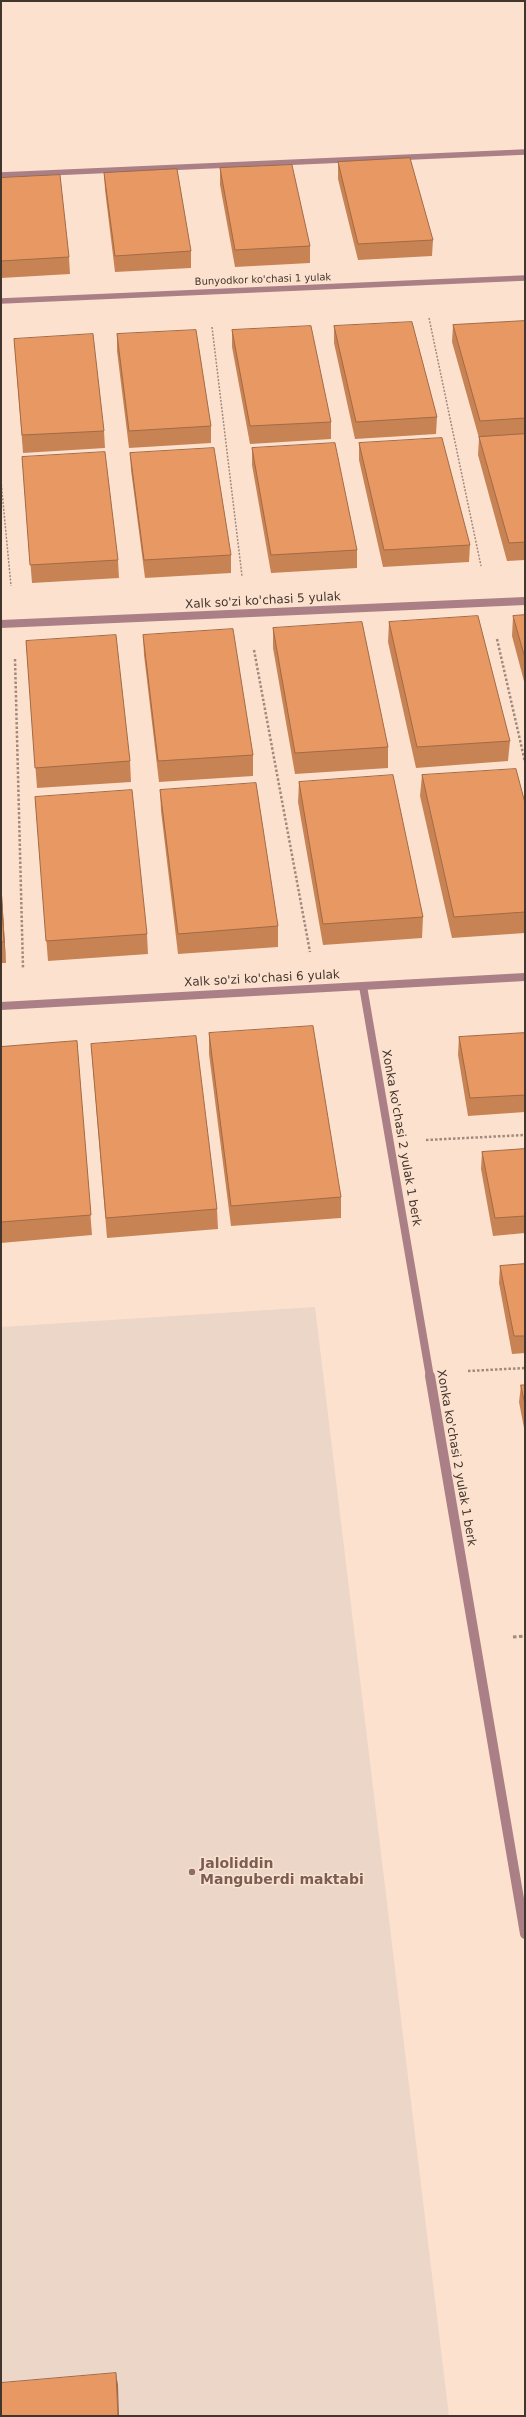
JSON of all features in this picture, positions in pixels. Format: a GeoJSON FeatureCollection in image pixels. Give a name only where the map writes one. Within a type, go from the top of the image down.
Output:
{"type":"FeatureCollection","features":[{"type":"Feature","properties":{"kind":"street"},"geometry":{"type":"LineString","coordinates":[[1,175],[525,152]]}},
{"type":"Feature","properties":{"kind":"street","name":"Bunyodkor ko'chasi 1 yulak"},"geometry":{"type":"LineString","coordinates":[[1,301],[525,278]]}},
{"type":"Feature","properties":{"kind":"street","name":"Xalk so'zi ko'chasi 5 yulak"},"geometry":{"type":"LineString","coordinates":[[1,624],[525,601]]}},
{"type":"Feature","properties":{"kind":"street","name":"Xalk so'zi ko'chasi 6 yulak"},"geometry":{"type":"LineString","coordinates":[[1,1006],[525,977]]}},
{"type":"Feature","properties":{"kind":"street","name":"Xonka ko'chasi 2 yulak 1 berk"},"geometry":{"type":"LineString","coordinates":[[363,986],[525,1934]]}},
{"type":"Feature","properties":{"kind":"path"},"geometry":{"type":"LineString","coordinates":[[422,282],[489,602],[525,762]]}},
{"type":"Feature","properties":{"kind":"path"},"geometry":{"type":"LineString","coordinates":[[1,482],[15,623],[24,1004]]}},
{"type":"Feature","properties":{"kind":"path"},"geometry":{"type":"LineString","coordinates":[[390,1142],[525,1135]]}},
{"type":"Feature","properties":{"kind":"path"},"geometry":{"type":"LineString","coordinates":[[429,1374],[525,1368]]}},
{"type":"Feature","properties":{"kind":"shaded area","name":"Jaloliddin Manguberdi maktabi"},"geometry":{"type":"Polygon","coordinates":[[[315,1307],[449,2416],[1,2416],[1,1327],[315,1307]]]}},
{"type":"Feature","properties":{"kind":"building"},"geometry":{"type":"Polygon","coordinates":[[[410,158],[433,240],[358,244],[338,162],[410,158]]]}},
{"type":"Feature","properties":{"kind":"building"},"geometry":{"type":"Polygon","coordinates":[[[292,165],[310,246],[235,250],[220,168],[292,165]]]}},
{"type":"Feature","properties":{"kind":"building"},"geometry":{"type":"Polygon","coordinates":[[[177,169],[191,251],[115,256],[104,173],[177,169]]]}},
{"type":"Feature","properties":{"kind":"building"},"geometry":{"type":"Polygon","coordinates":[[[60,175],[69,257],[1,261],[1,178],[60,175]]]}},
{"type":"Feature","properties":{"kind":"building"},"geometry":{"type":"Polygon","coordinates":[[[525,321],[525,418],[480,421],[453,325],[525,321]]]}},
{"type":"Feature","properties":{"kind":"building"},"geometry":{"type":"Polygon","coordinates":[[[412,322],[437,417],[356,422],[334,326],[412,322]]]}},
{"type":"Feature","properties":{"kind":"building"},"geometry":{"type":"Polygon","coordinates":[[[311,326],[331,422],[250,426],[232,330],[311,326]]]}},
{"type":"Feature","properties":{"kind":"building"},"geometry":{"type":"Polygon","coordinates":[[[196,330],[211,426],[129,431],[117,334],[196,330]]]}},
{"type":"Feature","properties":{"kind":"building"},"geometry":{"type":"Polygon","coordinates":[[[93,334],[104,431],[22,435],[14,339],[93,334]]]}},
{"type":"Feature","properties":{"kind":"building"},"geometry":{"type":"Polygon","coordinates":[[[525,434],[525,542],[509,543],[479,437],[525,434]]]}},
{"type":"Feature","properties":{"kind":"building"},"geometry":{"type":"Polygon","coordinates":[[[442,438],[470,545],[384,550],[359,443],[442,438]]]}},
{"type":"Feature","properties":{"kind":"building"},"geometry":{"type":"Polygon","coordinates":[[[335,443],[357,550],[271,555],[252,448],[335,443]]]}},
{"type":"Feature","properties":{"kind":"building"},"geometry":{"type":"Polygon","coordinates":[[[214,448],[231,555],[144,560],[130,453],[214,448]]]}},
{"type":"Feature","properties":{"kind":"building"},"geometry":{"type":"Polygon","coordinates":[[[105,452],[118,560],[30,565],[22,457],[105,452]]]}},
{"type":"Feature","properties":{"kind":"building"},"geometry":{"type":"Polygon","coordinates":[[[525,615],[525,658],[513,616],[525,615]]]}},
{"type":"Feature","properties":{"kind":"building"},"geometry":{"type":"Polygon","coordinates":[[[478,616],[510,741],[417,747],[389,622],[478,616]]]}},
{"type":"Feature","properties":{"kind":"building"},"geometry":{"type":"Polygon","coordinates":[[[362,622],[388,747],[295,753],[273,628],[362,622]]]}},
{"type":"Feature","properties":{"kind":"building"},"geometry":{"type":"Polygon","coordinates":[[[233,629],[253,755],[158,761],[143,635],[233,629]]]}},
{"type":"Feature","properties":{"kind":"building"},"geometry":{"type":"Polygon","coordinates":[[[116,635],[130,761],[35,768],[26,641],[116,635]]]}},
{"type":"Feature","properties":{"kind":"building"},"geometry":{"type":"Polygon","coordinates":[[[516,769],[525,803],[525,912],[454,917],[422,775],[516,769]]]}},
{"type":"Feature","properties":{"kind":"building"},"geometry":{"type":"Polygon","coordinates":[[[393,775],[423,917],[323,924],[299,782],[393,775]]]}},
{"type":"Feature","properties":{"kind":"building"},"geometry":{"type":"Polygon","coordinates":[[[256,783],[278,926],[178,934],[160,790],[256,783]]]}},
{"type":"Feature","properties":{"kind":"building"},"geometry":{"type":"Polygon","coordinates":[[[132,790],[147,934],[46,941],[35,797],[132,790]]]}},
{"type":"Feature","properties":{"kind":"building"},"geometry":{"type":"Polygon","coordinates":[[[1,892],[4,942],[1,942],[1,892]]]}},
{"type":"Feature","properties":{"kind":"building"},"geometry":{"type":"Polygon","coordinates":[[[313,1026],[341,1197],[231,1206],[209,1033],[313,1026]]]}},
{"type":"Feature","properties":{"kind":"building"},"geometry":{"type":"Polygon","coordinates":[[[525,1033],[525,1095],[470,1098],[459,1037],[525,1033]]]}},
{"type":"Feature","properties":{"kind":"building"},"geometry":{"type":"Polygon","coordinates":[[[196,1036],[217,1209],[106,1218],[91,1044],[196,1036]]]}},
{"type":"Feature","properties":{"kind":"building"},"geometry":{"type":"Polygon","coordinates":[[[77,1041],[91,1215],[1,1222],[1,1047],[77,1041]]]}},
{"type":"Feature","properties":{"kind":"building"},"geometry":{"type":"Polygon","coordinates":[[[525,1149],[525,1216],[495,1218],[482,1152],[525,1149]]]}},
{"type":"Feature","properties":{"kind":"building"},"geometry":{"type":"Polygon","coordinates":[[[525,1264],[525,1336],[514,1336],[500,1266],[525,1264]]]}},
{"type":"Feature","properties":{"kind":"building"},"geometry":{"type":"Polygon","coordinates":[[[521,1385],[525,1385],[525,1404],[521,1385]]]}},
{"type":"Feature","properties":{"kind":"building"},"geometry":{"type":"Polygon","coordinates":[[[116,2373],[118,2416],[1,2416],[1,2383],[116,2373]]]}},
{"type":"Feature","properties":{"kind":"place","name":"Jaloliddin Manguberdi maktabi"},"geometry":{"type":"Point","coordinates":[192,1872]}}]}
